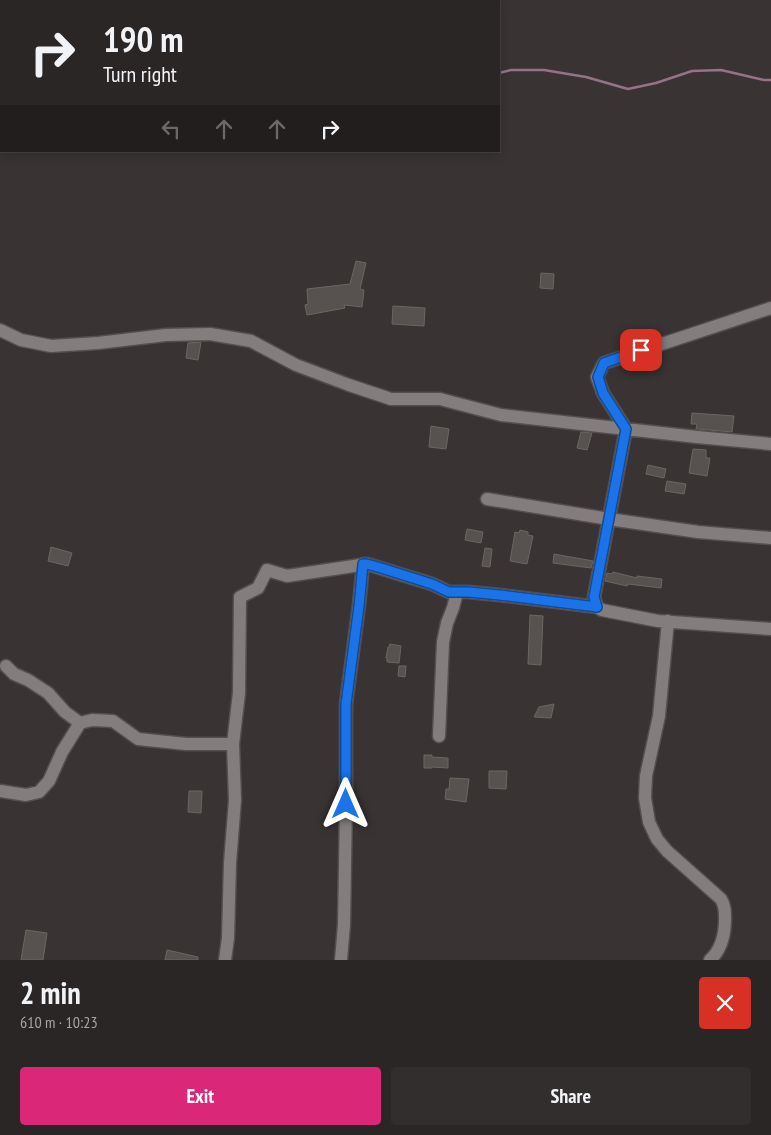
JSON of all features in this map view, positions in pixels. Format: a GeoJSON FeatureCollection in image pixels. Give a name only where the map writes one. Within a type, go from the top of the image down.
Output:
{"type":"FeatureCollection","features":[{"type":"Feature","properties":{"kind":"street"},"geometry":{"type":"LineString","coordinates":[[597,607],[594,597],[626,429],[603,393],[598,377],[604,363],[771,308]]}},
{"type":"Feature","properties":{"kind":"street"},"geometry":{"type":"LineString","coordinates":[[0,330],[21,340],[51,346],[98,344],[166,335],[210,334],[251,341],[296,364],[391,398],[440,399],[501,415],[771,444]]}},
{"type":"Feature","properties":{"kind":"street"},"geometry":{"type":"LineString","coordinates":[[487,499],[698,532],[771,538]]}},
{"type":"Feature","properties":{"kind":"street"},"geometry":{"type":"LineString","coordinates":[[341,960],[344,925],[346,704],[363,564]]}},
{"type":"Feature","properties":{"kind":"street"},"geometry":{"type":"LineString","coordinates":[[225,960],[228,938],[230,863],[235,800],[233,744],[239,693],[240,597],[258,588],[266,570],[287,576],[367,564],[395,571],[449,592],[500,595],[597,607],[602,610],[658,621],[771,629]]}},
{"type":"Feature","properties":{"kind":"street"},"geometry":{"type":"LineString","coordinates":[[439,736],[443,642],[457,592]]}},
{"type":"Feature","properties":{"kind":"street"},"geometry":{"type":"LineString","coordinates":[[668,621],[659,716],[646,776],[645,798],[649,822],[657,839],[667,851],[721,899],[724,904],[724,938],[716,954],[710,960]]}},
{"type":"Feature","properties":{"kind":"street"},"geometry":{"type":"LineString","coordinates":[[6,666],[14,674],[28,680],[48,693],[65,712],[80,723]]}},
{"type":"Feature","properties":{"kind":"street"},"geometry":{"type":"LineString","coordinates":[[0,791],[26,795],[39,792],[49,781],[62,752],[80,723],[92,720],[113,721],[138,739],[186,744],[233,744]]}},
{"type":"Feature","properties":{"kind":"building"},"geometry":{"type":"Polygon","coordinates":[[[356,261],[366,263],[360,289],[364,290],[362,307],[344,305],[345,308],[307,315],[305,305],[308,304],[307,289],[350,284],[356,261]]]}},
{"type":"Feature","properties":{"kind":"building"},"geometry":{"type":"Polygon","coordinates":[[[541,273],[554,274],[553,289],[540,288],[541,273]]]}},
{"type":"Feature","properties":{"kind":"building"},"geometry":{"type":"Polygon","coordinates":[[[393,306],[425,308],[424,326],[392,324],[393,306]]]}},
{"type":"Feature","properties":{"kind":"building"},"geometry":{"type":"Polygon","coordinates":[[[201,342],[198,360],[186,358],[188,343],[201,342]]]}},
{"type":"Feature","properties":{"kind":"building"},"geometry":{"type":"Polygon","coordinates":[[[692,413],[734,416],[732,432],[696,429],[697,424],[691,424],[692,413]]]}},
{"type":"Feature","properties":{"kind":"building"},"geometry":{"type":"Polygon","coordinates":[[[431,426],[449,429],[446,449],[429,447],[431,426]]]}},
{"type":"Feature","properties":{"kind":"building"},"geometry":{"type":"Polygon","coordinates":[[[581,432],[592,433],[587,450],[577,448],[581,432]]]}},
{"type":"Feature","properties":{"kind":"building"},"geometry":{"type":"Polygon","coordinates":[[[693,449],[706,450],[706,458],[710,458],[707,476],[689,473],[693,449]]]}},
{"type":"Feature","properties":{"kind":"building"},"geometry":{"type":"Polygon","coordinates":[[[648,465],[666,469],[664,478],[646,474],[648,465]]]}},
{"type":"Feature","properties":{"kind":"building"},"geometry":{"type":"Polygon","coordinates":[[[667,481],[686,484],[684,494],[665,491],[667,481]]]}},
{"type":"Feature","properties":{"kind":"building"},"geometry":{"type":"Polygon","coordinates":[[[467,529],[483,532],[481,543],[465,540],[467,529]]]}},
{"type":"Feature","properties":{"kind":"building"},"geometry":{"type":"Polygon","coordinates":[[[520,530],[528,532],[528,535],[533,536],[527,564],[510,561],[515,532],[519,533],[520,530]]]}},
{"type":"Feature","properties":{"kind":"building"},"geometry":{"type":"Polygon","coordinates":[[[51,547],[72,553],[68,566],[48,561],[51,547]]]}},
{"type":"Feature","properties":{"kind":"building"},"geometry":{"type":"Polygon","coordinates":[[[485,548],[492,549],[490,567],[482,566],[485,548]]]}},
{"type":"Feature","properties":{"kind":"building"},"geometry":{"type":"Polygon","coordinates":[[[554,554],[593,561],[591,568],[553,563],[554,554]]]}},
{"type":"Feature","properties":{"kind":"building"},"geometry":{"type":"Polygon","coordinates":[[[613,572],[637,578],[637,576],[662,579],[661,588],[628,584],[627,586],[605,581],[607,573],[612,574],[613,572]]]}},
{"type":"Feature","properties":{"kind":"building"},"geometry":{"type":"Polygon","coordinates":[[[530,615],[543,616],[541,665],[528,664],[530,615]]]}},
{"type":"Feature","properties":{"kind":"building"},"geometry":{"type":"Polygon","coordinates":[[[390,644],[401,646],[399,663],[387,662],[386,658],[390,644]]]}},
{"type":"Feature","properties":{"kind":"building"},"geometry":{"type":"Polygon","coordinates":[[[399,666],[406,666],[405,677],[398,676],[399,666]]]}},
{"type":"Feature","properties":{"kind":"building"},"geometry":{"type":"Polygon","coordinates":[[[554,704],[551,718],[534,717],[539,707],[554,704]]]}},
{"type":"Feature","properties":{"kind":"building"},"geometry":{"type":"Polygon","coordinates":[[[424,755],[448,758],[448,768],[424,768],[424,755]]]}},
{"type":"Feature","properties":{"kind":"building"},"geometry":{"type":"Polygon","coordinates":[[[489,771],[507,771],[506,789],[489,788],[489,771]]]}},
{"type":"Feature","properties":{"kind":"building"},"geometry":{"type":"Polygon","coordinates":[[[450,778],[469,779],[466,802],[445,799],[446,789],[449,789],[450,778]]]}},
{"type":"Feature","properties":{"kind":"building"},"geometry":{"type":"Polygon","coordinates":[[[189,791],[202,791],[201,813],[188,812],[189,791]]]}},
{"type":"Feature","properties":{"kind":"building"},"geometry":{"type":"Polygon","coordinates":[[[26,930],[47,933],[43,960],[21,960],[26,930]]]}},
{"type":"Feature","properties":{"kind":"building"},"geometry":{"type":"Polygon","coordinates":[[[167,950],[198,957],[198,960],[165,960],[167,950]]]}},
{"type":"Feature","properties":{"kind":"waterway"},"geometry":{"type":"LineString","coordinates":[[500,73],[511,70],[544,70],[586,77],[628,89],[656,83],[692,71],[721,70],[771,80]]}},
{"type":"Feature","properties":{"kind":"route"},"geometry":{"type":"LineString","coordinates":[[346,804],[346,704],[363,564],[395,571],[449,592],[500,595],[597,607],[594,597],[626,429],[603,393],[598,377],[604,363],[641,350]]}}]}
